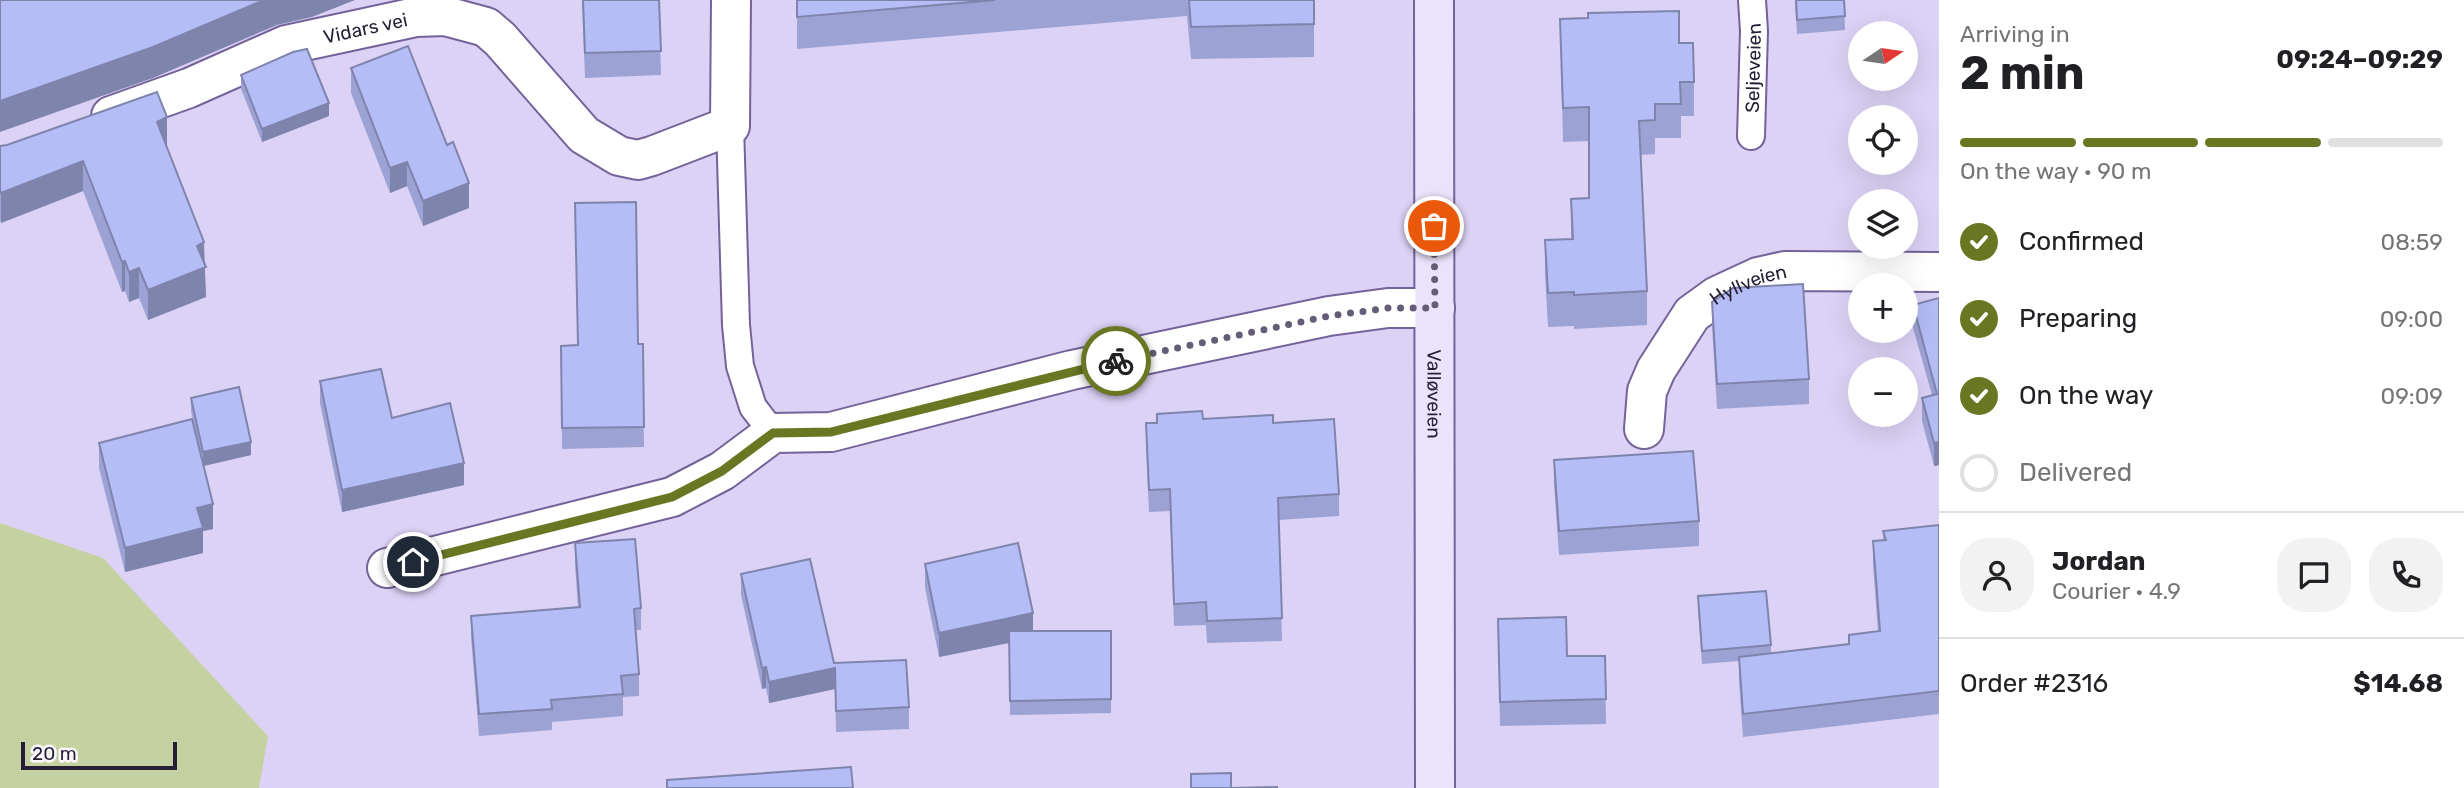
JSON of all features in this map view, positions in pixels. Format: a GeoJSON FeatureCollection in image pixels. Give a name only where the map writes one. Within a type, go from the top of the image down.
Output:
{"type":"FeatureCollection","features":[{"type":"Feature","properties":{"kind":"main road","name":"Valløveien"},"geometry":{"type":"LineString","coordinates":[[1434,0],[1435,788]]}},
{"type":"Feature","properties":{"kind":"street"},"geometry":{"type":"LineString","coordinates":[[730,125],[731,0]]}},
{"type":"Feature","properties":{"kind":"street","name":"Vidars vei"},"geometry":{"type":"LineString","coordinates":[[76,128],[189,88],[286,45],[416,17],[445,16],[486,27],[500,39],[584,135],[619,156],[638,160],[730,125]]}},
{"type":"Feature","properties":{"kind":"street","name":"Hyllveien"},"geometry":{"type":"LineString","coordinates":[[1644,429],[1647,391],[1656,370],[1692,314],[1717,296],[1758,277],[1785,271],[1939,272]]}},
{"type":"Feature","properties":{"kind":"street"},"geometry":{"type":"LineString","coordinates":[[387,569],[672,497],[722,471],[773,433],[831,432],[1072,370],[1329,316],[1388,308],[1435,308]]}},
{"type":"Feature","properties":{"kind":"lane","name":"Seljeveien"},"geometry":{"type":"LineString","coordinates":[[1751,136],[1754,31],[1752,0]]}},
{"type":"Feature","properties":{"kind":"lane"},"geometry":{"type":"LineString","coordinates":[[730,125],[736,325],[740,366],[753,407],[773,433]]}},
{"type":"Feature","properties":{"kind":"green space"},"geometry":{"type":"Polygon","coordinates":[[[0,523],[103,558],[268,736],[259,788],[0,788],[0,523]]]}},
{"type":"Feature","properties":{"kind":"building"},"geometry":{"type":"Polygon","coordinates":[[[0,0],[264,0],[153,47],[0,101],[0,0]]]}},
{"type":"Feature","properties":{"kind":"building"},"geometry":{"type":"Polygon","coordinates":[[[583,0],[659,0],[661,51],[585,53],[583,0]]]}},
{"type":"Feature","properties":{"kind":"building"},"geometry":{"type":"Polygon","coordinates":[[[797,0],[995,0],[797,17],[797,0]]]}},
{"type":"Feature","properties":{"kind":"building"},"geometry":{"type":"Polygon","coordinates":[[[1189,0],[1314,0],[1314,24],[1191,27],[1189,0]]]}},
{"type":"Feature","properties":{"kind":"building"},"geometry":{"type":"Polygon","coordinates":[[[1796,0],[1844,0],[1845,16],[1797,20],[1796,0]]]}},
{"type":"Feature","properties":{"kind":"building"},"geometry":{"type":"Polygon","coordinates":[[[1679,11],[1679,43],[1693,43],[1694,82],[1680,82],[1681,104],[1655,104],[1655,120],[1639,121],[1647,291],[1574,295],[1574,292],[1548,293],[1545,240],[1573,239],[1571,199],[1589,198],[1589,107],[1563,108],[1560,19],[1588,18],[1588,13],[1679,11]]]}},
{"type":"Feature","properties":{"kind":"building"},"geometry":{"type":"Polygon","coordinates":[[[408,46],[447,145],[453,142],[469,183],[423,201],[407,162],[390,168],[351,68],[408,46]]]}},
{"type":"Feature","properties":{"kind":"building"},"geometry":{"type":"Polygon","coordinates":[[[307,49],[329,103],[262,129],[241,75],[293,52],[307,49]]]}},
{"type":"Feature","properties":{"kind":"building"},"geometry":{"type":"Polygon","coordinates":[[[157,92],[167,117],[157,122],[204,242],[197,246],[206,267],[148,290],[139,268],[129,272],[125,261],[122,262],[83,161],[1,193],[0,146],[157,92]]]}},
{"type":"Feature","properties":{"kind":"building"},"geometry":{"type":"Polygon","coordinates":[[[636,202],[638,344],[643,344],[644,427],[562,428],[561,346],[578,345],[575,203],[636,202]]]}},
{"type":"Feature","properties":{"kind":"building"},"geometry":{"type":"Polygon","coordinates":[[[1803,284],[1809,379],[1717,384],[1712,302],[1733,288],[1803,284]]]}},
{"type":"Feature","properties":{"kind":"building"},"geometry":{"type":"Polygon","coordinates":[[[1939,298],[1939,442],[1934,443],[1922,398],[1937,394],[1918,324],[1918,304],[1939,298]]]}},
{"type":"Feature","properties":{"kind":"building"},"geometry":{"type":"Polygon","coordinates":[[[381,369],[392,418],[450,403],[464,463],[342,490],[320,381],[381,369]]]}},
{"type":"Feature","properties":{"kind":"building"},"geometry":{"type":"Polygon","coordinates":[[[239,387],[251,442],[203,452],[191,398],[239,387]]]}},
{"type":"Feature","properties":{"kind":"building"},"geometry":{"type":"Polygon","coordinates":[[[1202,411],[1203,419],[1273,415],[1273,423],[1334,419],[1339,494],[1278,498],[1282,618],[1207,621],[1206,602],[1174,604],[1170,489],[1149,490],[1146,423],[1157,423],[1157,414],[1202,411]]]}},
{"type":"Feature","properties":{"kind":"building"},"geometry":{"type":"Polygon","coordinates":[[[192,419],[213,504],[197,508],[203,528],[125,548],[99,443],[192,419]]]}},
{"type":"Feature","properties":{"kind":"building"},"geometry":{"type":"Polygon","coordinates":[[[1693,451],[1699,521],[1559,531],[1554,460],[1693,451]]]}},
{"type":"Feature","properties":{"kind":"building"},"geometry":{"type":"Polygon","coordinates":[[[1939,525],[1939,691],[1743,714],[1739,657],[1849,644],[1849,635],[1880,631],[1873,541],[1886,540],[1883,531],[1939,525]]]}},
{"type":"Feature","properties":{"kind":"building"},"geometry":{"type":"Polygon","coordinates":[[[635,539],[641,608],[634,609],[639,674],[621,676],[623,694],[551,700],[552,709],[479,714],[471,616],[580,607],[575,543],[635,539]]]}},
{"type":"Feature","properties":{"kind":"building"},"geometry":{"type":"Polygon","coordinates":[[[1018,543],[1033,613],[939,633],[925,564],[1018,543]]]}},
{"type":"Feature","properties":{"kind":"building"},"geometry":{"type":"Polygon","coordinates":[[[810,559],[834,663],[906,660],[909,707],[836,711],[835,668],[769,682],[766,667],[762,668],[741,574],[810,559]]]}},
{"type":"Feature","properties":{"kind":"building"},"geometry":{"type":"Polygon","coordinates":[[[1766,591],[1771,645],[1702,651],[1698,596],[1766,591]]]}},
{"type":"Feature","properties":{"kind":"building"},"geometry":{"type":"Polygon","coordinates":[[[1566,617],[1567,656],[1605,656],[1606,699],[1500,702],[1498,619],[1566,617]]]}},
{"type":"Feature","properties":{"kind":"building"},"geometry":{"type":"Polygon","coordinates":[[[1009,631],[1111,631],[1111,699],[1010,701],[1009,631]]]}},
{"type":"Feature","properties":{"kind":"building"},"geometry":{"type":"Polygon","coordinates":[[[851,767],[853,788],[667,788],[667,780],[851,767]]]}},
{"type":"Feature","properties":{"kind":"building"},"geometry":{"type":"Polygon","coordinates":[[[1231,773],[1231,788],[1191,788],[1191,774],[1231,773]]]}},
{"type":"Feature","properties":{"kind":"way so far"},"geometry":{"type":"LineString","coordinates":[[1116,361],[1329,316],[1388,308],[1435,308],[1434,226]]}},
{"type":"Feature","properties":{"kind":"route"},"geometry":{"type":"LineString","coordinates":[[413,562],[672,497],[722,471],[773,433],[831,432],[1116,361]]}}]}
